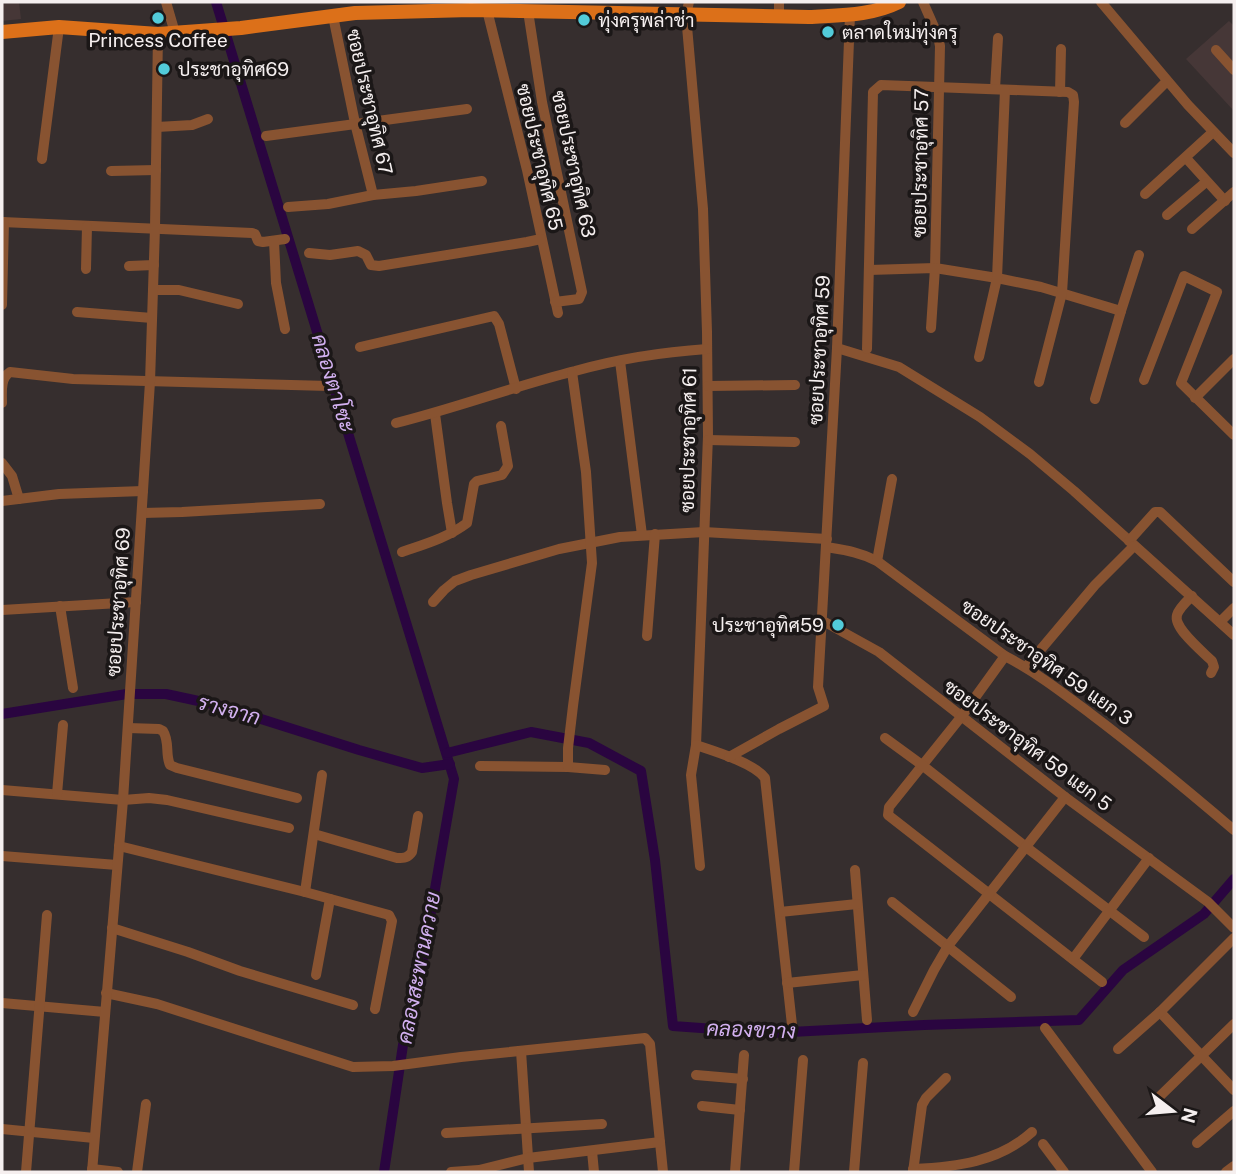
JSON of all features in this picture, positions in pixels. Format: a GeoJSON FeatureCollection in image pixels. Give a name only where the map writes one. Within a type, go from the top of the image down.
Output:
{"type":"FeatureCollection","features":[{"type":"Feature","properties":{"kind":"main road"},"geometry":{"type":"LineString","coordinates":[[2,32],[59,27],[158,34],[384,12],[533,8],[779,9],[850,15],[874,11],[899,2]]}},
{"type":"Feature","properties":{"kind":"street"},"geometry":{"type":"LineString","coordinates":[[166,2],[175,33]]}},
{"type":"Feature","properties":{"kind":"street","name":"ซอยประชาอุทิศ 57"},"geometry":{"type":"LineString","coordinates":[[923,2],[940,40],[936,268],[931,328]]}},
{"type":"Feature","properties":{"kind":"street"},"geometry":{"type":"LineString","coordinates":[[1101,2],[1234,153]]}},
{"type":"Feature","properties":{"kind":"street","name":"ซอยประชาอุทิศ 63"},"geometry":{"type":"LineString","coordinates":[[533,8],[542,102],[582,292],[579,299],[556,307]]}},
{"type":"Feature","properties":{"kind":"street","name":"ซอยประชาอุทิศ 61"},"geometry":{"type":"LineString","coordinates":[[687,8],[703,209],[708,386],[696,745],[691,775],[700,866]]}},
{"type":"Feature","properties":{"kind":"street","name":"ซอยประชาอุทิศ 65"},"geometry":{"type":"LineString","coordinates":[[486,10],[527,170],[556,307]]}},
{"type":"Feature","properties":{"kind":"street","name":"ซอยประชาอุทิศ 59"},"geometry":{"type":"LineString","coordinates":[[824,706],[818,687],[837,348],[850,15]]}},
{"type":"Feature","properties":{"kind":"street","name":"ซอยประชาอุทิศ 67"},"geometry":{"type":"LineString","coordinates":[[333,16],[373,195]]}},
{"type":"Feature","properties":{"kind":"street"},"geometry":{"type":"LineString","coordinates":[[41,159],[59,27]]}},
{"type":"Feature","properties":{"kind":"street","name":"ซอยประชาอุทิศ 69"},"geometry":{"type":"LineString","coordinates":[[92,1170],[123,800],[150,382],[158,34]]}},
{"type":"Feature","properties":{"kind":"street"},"geometry":{"type":"LineString","coordinates":[[979,357],[997,278],[1000,90],[998,38]]}},
{"type":"Feature","properties":{"kind":"street"},"geometry":{"type":"LineString","coordinates":[[1060,92],[1061,49]]}},
{"type":"Feature","properties":{"kind":"street"},"geometry":{"type":"LineString","coordinates":[[1216,50],[1234,70]]}},
{"type":"Feature","properties":{"kind":"street"},"geometry":{"type":"LineString","coordinates":[[1125,123],[1167,80]]}},
{"type":"Feature","properties":{"kind":"street"},"geometry":{"type":"LineString","coordinates":[[867,349],[873,92],[881,85],[1068,92],[1073,95],[1074,102],[1062,293],[1039,382]]}},
{"type":"Feature","properties":{"kind":"street"},"geometry":{"type":"LineString","coordinates":[[266,136],[467,109]]}},
{"type":"Feature","properties":{"kind":"street"},"geometry":{"type":"LineString","coordinates":[[157,127],[192,125],[208,119]]}},
{"type":"Feature","properties":{"kind":"street"},"geometry":{"type":"LineString","coordinates":[[1146,194],[1213,132]]}},
{"type":"Feature","properties":{"kind":"street"},"geometry":{"type":"LineString","coordinates":[[1186,158],[1224,201]]}},
{"type":"Feature","properties":{"kind":"street"},"geometry":{"type":"LineString","coordinates":[[111,171],[156,170]]}},
{"type":"Feature","properties":{"kind":"street"},"geometry":{"type":"LineString","coordinates":[[288,207],[328,204],[373,195],[482,181]]}},
{"type":"Feature","properties":{"kind":"street"},"geometry":{"type":"LineString","coordinates":[[1167,215],[1206,182]]}},
{"type":"Feature","properties":{"kind":"street"},"geometry":{"type":"LineString","coordinates":[[1192,229],[1234,192]]}},
{"type":"Feature","properties":{"kind":"street"},"geometry":{"type":"LineString","coordinates":[[2,305],[3,222],[252,233],[261,242],[280,240],[276,284],[285,329]]}},
{"type":"Feature","properties":{"kind":"street"},"geometry":{"type":"LineString","coordinates":[[86,268],[87,226]]}},
{"type":"Feature","properties":{"kind":"street"},"geometry":{"type":"LineString","coordinates":[[309,253],[330,255],[359,251],[366,255],[371,265],[379,266],[541,239]]}},
{"type":"Feature","properties":{"kind":"street"},"geometry":{"type":"LineString","coordinates":[[1095,399],[1139,255]]}},
{"type":"Feature","properties":{"kind":"street"},"geometry":{"type":"LineString","coordinates":[[129,266],[154,265]]}},
{"type":"Feature","properties":{"kind":"street"},"geometry":{"type":"LineString","coordinates":[[869,270],[936,268],[1041,287],[1121,311]]}},
{"type":"Feature","properties":{"kind":"street"},"geometry":{"type":"LineString","coordinates":[[1144,380],[1184,276],[1217,292],[1181,383],[1234,435]]}},
{"type":"Feature","properties":{"kind":"street"},"geometry":{"type":"LineString","coordinates":[[153,290],[179,290],[237,304]]}},
{"type":"Feature","properties":{"kind":"street"},"geometry":{"type":"LineString","coordinates":[[77,313],[152,318]]}},
{"type":"Feature","properties":{"kind":"street"},"geometry":{"type":"LineString","coordinates":[[360,347],[494,316],[499,324],[516,388]]}},
{"type":"Feature","properties":{"kind":"street"},"geometry":{"type":"LineString","coordinates":[[837,348],[899,367],[980,417],[1030,453],[1234,635]]}},
{"type":"Feature","properties":{"kind":"street"},"geometry":{"type":"LineString","coordinates":[[396,423],[435,414],[572,372],[620,361],[707,349]]}},
{"type":"Feature","properties":{"kind":"street"},"geometry":{"type":"LineString","coordinates":[[1195,398],[1234,359]]}},
{"type":"Feature","properties":{"kind":"street"},"geometry":{"type":"LineString","coordinates":[[620,361],[642,535]]}},
{"type":"Feature","properties":{"kind":"street"},"geometry":{"type":"LineString","coordinates":[[2,404],[3,381],[10,372],[73,379],[329,386]]}},
{"type":"Feature","properties":{"kind":"street"},"geometry":{"type":"LineString","coordinates":[[568,767],[569,733],[592,563],[586,472],[572,372]]}},
{"type":"Feature","properties":{"kind":"street"},"geometry":{"type":"LineString","coordinates":[[708,386],[795,385]]}},
{"type":"Feature","properties":{"kind":"street"},"geometry":{"type":"LineString","coordinates":[[435,414],[452,533]]}},
{"type":"Feature","properties":{"kind":"street"},"geometry":{"type":"LineString","coordinates":[[402,552],[452,533],[467,523],[472,490],[477,481],[502,474],[508,466],[501,426]]}},
{"type":"Feature","properties":{"kind":"street"},"geometry":{"type":"LineString","coordinates":[[708,440],[795,442]]}},
{"type":"Feature","properties":{"kind":"street"},"geometry":{"type":"LineString","coordinates":[[2,463],[12,476],[19,499]]}},
{"type":"Feature","properties":{"kind":"street"},"geometry":{"type":"LineString","coordinates":[[877,561],[892,479]]}},
{"type":"Feature","properties":{"kind":"street"},"geometry":{"type":"LineString","coordinates":[[2,500],[143,491]]}},
{"type":"Feature","properties":{"kind":"street"},"geometry":{"type":"LineString","coordinates":[[142,513],[320,504]]}},
{"type":"Feature","properties":{"kind":"street"},"geometry":{"type":"LineString","coordinates":[[1026,667],[1132,543],[1155,512],[1162,514],[1234,582]]}},
{"type":"Feature","properties":{"kind":"street","name":"ซอยประชาอุทิศ 59 แยก 3"},"geometry":{"type":"LineString","coordinates":[[433,602],[455,581],[559,549],[642,535],[704,532],[827,543],[877,561],[1145,755],[1234,830]]}},
{"type":"Feature","properties":{"kind":"street"},"geometry":{"type":"LineString","coordinates":[[646,636],[655,534]]}},
{"type":"Feature","properties":{"kind":"street"},"geometry":{"type":"LineString","coordinates":[[1192,596],[1177,613],[1177,620],[1180,628],[1212,661],[1214,667],[1211,673]]}},
{"type":"Feature","properties":{"kind":"street"},"geometry":{"type":"LineString","coordinates":[[2,610],[136,602]]}},
{"type":"Feature","properties":{"kind":"street"},"geometry":{"type":"LineString","coordinates":[[60,606],[73,688]]}},
{"type":"Feature","properties":{"kind":"street"},"geometry":{"type":"LineString","coordinates":[[1220,622],[1234,608]]}},
{"type":"Feature","properties":{"kind":"street","name":"ซอยประชาอุทิศ 59 แยก 5"},"geometry":{"type":"LineString","coordinates":[[822,621],[880,652],[1065,797],[1211,905],[1234,928]]}},
{"type":"Feature","properties":{"kind":"street"},"geometry":{"type":"LineString","coordinates":[[1005,656],[961,717],[889,807],[888,816],[1102,982]]}},
{"type":"Feature","properties":{"kind":"street"},"geometry":{"type":"LineString","coordinates":[[729,757],[836,701]]}},
{"type":"Feature","properties":{"kind":"street"},"geometry":{"type":"LineString","coordinates":[[57,794],[63,725]]}},
{"type":"Feature","properties":{"kind":"street"},"geometry":{"type":"LineString","coordinates":[[128,728],[163,731],[167,744],[167,760],[177,768],[297,797]]}},
{"type":"Feature","properties":{"kind":"street"},"geometry":{"type":"LineString","coordinates":[[885,738],[1144,937]]}},
{"type":"Feature","properties":{"kind":"street"},"geometry":{"type":"LineString","coordinates":[[696,745],[757,770],[765,778],[792,1026]]}},
{"type":"Feature","properties":{"kind":"street"},"geometry":{"type":"LineString","coordinates":[[480,766],[605,770]]}},
{"type":"Feature","properties":{"kind":"street"},"geometry":{"type":"LineString","coordinates":[[305,892],[322,775]]}},
{"type":"Feature","properties":{"kind":"street"},"geometry":{"type":"LineString","coordinates":[[2,790],[123,800],[167,800],[289,828]]}},
{"type":"Feature","properties":{"kind":"street"},"geometry":{"type":"LineString","coordinates":[[913,1012],[948,946],[1065,797]]}},
{"type":"Feature","properties":{"kind":"street"},"geometry":{"type":"LineString","coordinates":[[314,834],[404,858],[412,852],[418,816]]}},
{"type":"Feature","properties":{"kind":"street"},"geometry":{"type":"LineString","coordinates":[[119,846],[389,915],[391,918],[375,1009]]}},
{"type":"Feature","properties":{"kind":"street"},"geometry":{"type":"LineString","coordinates":[[2,856],[117,865]]}},
{"type":"Feature","properties":{"kind":"street"},"geometry":{"type":"LineString","coordinates":[[1073,959],[1149,858]]}},
{"type":"Feature","properties":{"kind":"street"},"geometry":{"type":"LineString","coordinates":[[855,870],[867,1020]]}},
{"type":"Feature","properties":{"kind":"street"},"geometry":{"type":"LineString","coordinates":[[316,975],[330,899]]}},
{"type":"Feature","properties":{"kind":"street"},"geometry":{"type":"LineString","coordinates":[[892,902],[1011,997]]}},
{"type":"Feature","properties":{"kind":"street"},"geometry":{"type":"LineString","coordinates":[[780,912],[857,904]]}},
{"type":"Feature","properties":{"kind":"street"},"geometry":{"type":"LineString","coordinates":[[26,1172],[47,915]]}},
{"type":"Feature","properties":{"kind":"street"},"geometry":{"type":"LineString","coordinates":[[112,928],[353,1005]]}},
{"type":"Feature","properties":{"kind":"street"},"geometry":{"type":"LineString","coordinates":[[1118,1049],[1160,1012],[1234,938]]}},
{"type":"Feature","properties":{"kind":"street"},"geometry":{"type":"LineString","coordinates":[[788,983],[863,975]]}},
{"type":"Feature","properties":{"kind":"street"},"geometry":{"type":"LineString","coordinates":[[106,993],[157,1004],[353,1067],[393,1066],[641,1038],[648,1040],[663,1172]]}},
{"type":"Feature","properties":{"kind":"street"},"geometry":{"type":"LineString","coordinates":[[2,1003],[104,1012]]}},
{"type":"Feature","properties":{"kind":"street"},"geometry":{"type":"LineString","coordinates":[[1160,1012],[1234,1090]]}},
{"type":"Feature","properties":{"kind":"street"},"geometry":{"type":"LineString","coordinates":[[1157,1099],[1234,1024]]}},
{"type":"Feature","properties":{"kind":"street"},"geometry":{"type":"LineString","coordinates":[[1045,1028],[1152,1172]]}},
{"type":"Feature","properties":{"kind":"street"},"geometry":{"type":"LineString","coordinates":[[521,1051],[529,1172]]}},
{"type":"Feature","properties":{"kind":"street"},"geometry":{"type":"LineString","coordinates":[[735,1172],[744,1055]]}},
{"type":"Feature","properties":{"kind":"street"},"geometry":{"type":"LineString","coordinates":[[794,1172],[803,1060]]}},
{"type":"Feature","properties":{"kind":"street"},"geometry":{"type":"LineString","coordinates":[[854,1172],[863,1063]]}},
{"type":"Feature","properties":{"kind":"street"},"geometry":{"type":"LineString","coordinates":[[696,1075],[743,1079]]}},
{"type":"Feature","properties":{"kind":"street"},"geometry":{"type":"LineString","coordinates":[[946,1077],[922,1104],[913,1171],[966,1164],[998,1154],[1019,1144],[1032,1132]]}},
{"type":"Feature","properties":{"kind":"street"},"geometry":{"type":"LineString","coordinates":[[137,1172],[146,1104]]}},
{"type":"Feature","properties":{"kind":"street"},"geometry":{"type":"LineString","coordinates":[[702,1106],[740,1110]]}},
{"type":"Feature","properties":{"kind":"street"},"geometry":{"type":"LineString","coordinates":[[1197,1143],[1234,1111]]}},
{"type":"Feature","properties":{"kind":"street"},"geometry":{"type":"LineString","coordinates":[[446,1133],[602,1124]]}},
{"type":"Feature","properties":{"kind":"street"},"geometry":{"type":"LineString","coordinates":[[2,1129],[94,1138]]}},
{"type":"Feature","properties":{"kind":"street"},"geometry":{"type":"LineString","coordinates":[[451,1172],[479,1170],[528,1158],[660,1142]]}},
{"type":"Feature","properties":{"kind":"street"},"geometry":{"type":"LineString","coordinates":[[1042,1144],[1063,1172]]}},
{"type":"Feature","properties":{"kind":"street"},"geometry":{"type":"LineString","coordinates":[[592,1151],[594,1172]]}},
{"type":"Feature","properties":{"kind":"street"},"geometry":{"type":"LineString","coordinates":[[1226,1172],[1234,1166]]}},
{"type":"Feature","properties":{"kind":"street"},"geometry":{"type":"LineString","coordinates":[[92,1170],[118,1172]]}},
{"type":"Feature","properties":{"kind":"shaded area"},"geometry":{"type":"Polygon","coordinates":[[[2,2],[19,2],[21,19],[2,21],[2,2]]]}},
{"type":"Feature","properties":{"kind":"shaded area"},"geometry":{"type":"Polygon","coordinates":[[[1229,21],[1234,26],[1234,111],[1186,59],[1229,21]]]}},
{"type":"Feature","properties":{"kind":"waterway","name":"คลองตาโซะ"},"geometry":{"type":"LineString","coordinates":[[216,2],[454,779],[413,1016],[403,1045],[384,1172]]}},
{"type":"Feature","properties":{"kind":"waterway","name":"รางจาก"},"geometry":{"type":"LineString","coordinates":[[2,714],[127,694],[166,694],[217,705],[422,768],[450,764]]}},
{"type":"Feature","properties":{"kind":"waterway","name":"คลองขวาง"},"geometry":{"type":"LineString","coordinates":[[447,753],[531,732],[589,743],[641,771],[655,860],[673,1026],[772,1033],[1079,1020],[1123,970],[1204,914],[1234,879]]}},
{"type":"Feature","properties":{"kind":"place","name":"Princess Coffee"},"geometry":{"type":"Point","coordinates":[158,18]}},
{"type":"Feature","properties":{"kind":"place","name":"ทุ่งครุพล่าช่า"},"geometry":{"type":"Point","coordinates":[584,20]}},
{"type":"Feature","properties":{"kind":"place","name":"ตลาดใหม่ทุ่งครุ"},"geometry":{"type":"Point","coordinates":[828,32]}},
{"type":"Feature","properties":{"kind":"place","name":"ประชาอุทิศ69"},"geometry":{"type":"Point","coordinates":[164,69]}},
{"type":"Feature","properties":{"kind":"place","name":"ประชาอุทิศ59"},"geometry":{"type":"Point","coordinates":[838,625]}},
{"type":"Feature","properties":{"kind":"water label","name":"คลองสะพานควาย"},"geometry":{"type":"Point","coordinates":[419,968]}}]}
